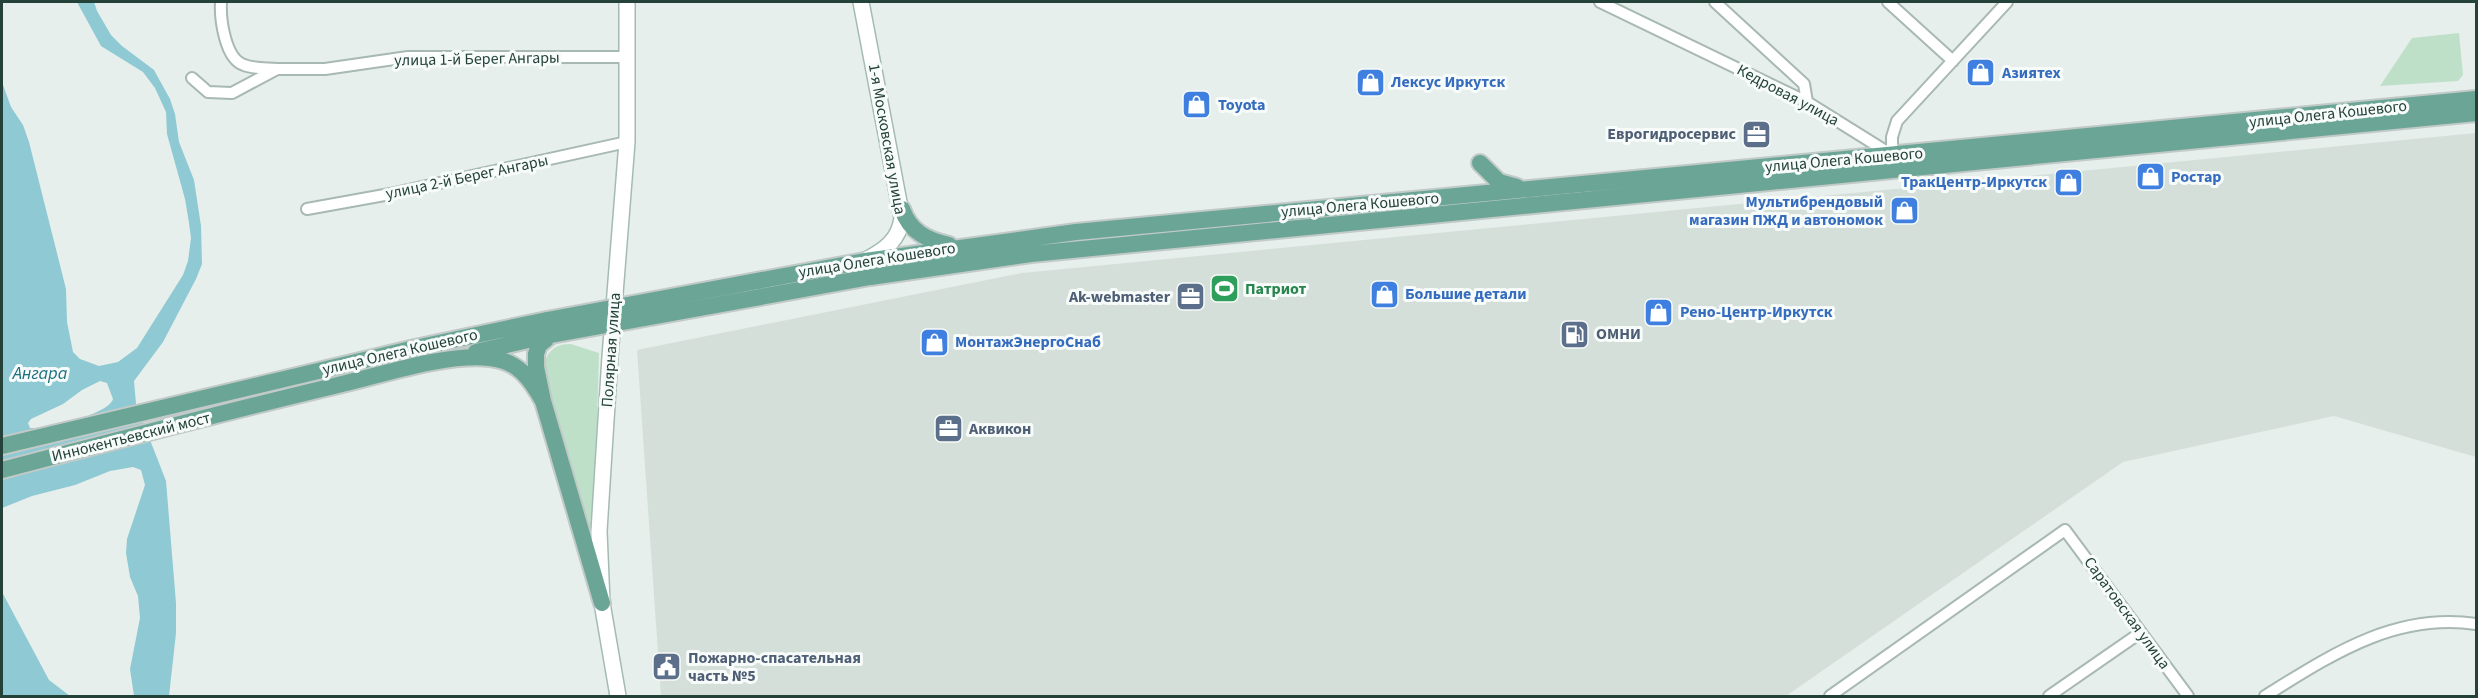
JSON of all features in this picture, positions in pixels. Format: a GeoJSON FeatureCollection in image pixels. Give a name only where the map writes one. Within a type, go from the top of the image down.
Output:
{"type":"FeatureCollection","features":[{"type":"Feature","properties":{"kind":"main road","name":"Полярная улица"},"geometry":{"type":"LineString","coordinates":[[618,696],[602,603],[599,531],[627,142],[627,2]]}},
{"type":"Feature","properties":{"kind":"main road","name":"1-я Московская улица"},"geometry":{"type":"LineString","coordinates":[[861,2],[902,209],[901,226],[894,240],[888,247],[865,261]]}},
{"type":"Feature","properties":{"kind":"main road","name":"улица Олега Кошевого"},"geometry":{"type":"LineString","coordinates":[[422,365],[549,328],[865,261],[959,247],[1088,231],[2476,99]]}},
{"type":"Feature","properties":{"kind":"main road","name":"улица Олега Кошевого"},"geometry":{"type":"LineString","coordinates":[[254,386],[415,348],[870,277],[1041,253],[2476,113]]}},
{"type":"Feature","properties":{"kind":"main road"},"geometry":{"type":"LineString","coordinates":[[1480,163],[1500,182],[1515,187],[1539,188]]}},
{"type":"Feature","properties":{"kind":"main road"},"geometry":{"type":"LineString","coordinates":[[902,209],[909,225],[921,236],[959,247]]}},
{"type":"Feature","properties":{"kind":"main road"},"geometry":{"type":"LineString","coordinates":[[549,328],[536,354],[543,402],[602,603]]}},
{"type":"Feature","properties":{"kind":"main road"},"geometry":{"type":"LineString","coordinates":[[422,365],[479,357],[508,362],[525,374],[543,402]]}},
{"type":"Feature","properties":{"kind":"main road","name":"Иннокентьевский мост"},"geometry":{"type":"LineString","coordinates":[[2,470],[422,365]]}},
{"type":"Feature","properties":{"kind":"main road","name":"Иннокентьевский мост"},"geometry":{"type":"LineString","coordinates":[[2,446],[254,386]]}},
{"type":"Feature","properties":{"kind":"street"},"geometry":{"type":"LineString","coordinates":[[221,2],[222,25],[233,57],[243,65],[278,69]]}},
{"type":"Feature","properties":{"kind":"street","name":"Кедровая улица"},"geometry":{"type":"LineString","coordinates":[[1600,2],[1807,102],[1892,155]]}},
{"type":"Feature","properties":{"kind":"street"},"geometry":{"type":"LineString","coordinates":[[1715,2],[1804,84],[1807,102]]}},
{"type":"Feature","properties":{"kind":"street"},"geometry":{"type":"LineString","coordinates":[[1888,2],[1953,61]]}},
{"type":"Feature","properties":{"kind":"street"},"geometry":{"type":"LineString","coordinates":[[1892,155],[1892,137],[1897,121],[2007,2]]}},
{"type":"Feature","properties":{"kind":"street","name":"улица 1-й Берег Ангары"},"geometry":{"type":"LineString","coordinates":[[192,78],[208,92],[232,93],[278,69],[325,69],[408,57],[628,57]]}},
{"type":"Feature","properties":{"kind":"street","name":"улица 2-й Берег Ангары"},"geometry":{"type":"LineString","coordinates":[[307,209],[390,194],[627,142]]}},
{"type":"Feature","properties":{"kind":"street","name":"Саратовская улица"},"geometry":{"type":"LineString","coordinates":[[1830,696],[2065,530],[2188,696]]}},
{"type":"Feature","properties":{"kind":"street"},"geometry":{"type":"LineString","coordinates":[[2265,696],[2335,653],[2373,636],[2418,624],[2451,620],[2476,624]]}},
{"type":"Feature","properties":{"kind":"street"},"geometry":{"type":"LineString","coordinates":[[2049,696],[2140,633]]}},
{"type":"Feature","properties":{"kind":"shaded area"},"geometry":{"type":"Polygon","coordinates":[[[2476,133],[2476,457],[2334,416],[2123,462],[1786,696],[661,696],[637,350],[1022,273],[2476,133]]]}},
{"type":"Feature","properties":{"kind":"green space"},"geometry":{"type":"Polygon","coordinates":[[[2459,33],[2463,75],[2458,81],[2380,86],[2412,38],[2459,33]]]}},
{"type":"Feature","properties":{"kind":"green space"},"geometry":{"type":"Polygon","coordinates":[[[571,344],[599,353],[592,529],[588,527],[544,376],[546,358],[549,353],[558,346],[571,344]]]}},
{"type":"Feature","properties":{"kind":"water","name":"Ангара"},"geometry":{"type":"Polygon","coordinates":[[[77,2],[94,2],[111,35],[154,70],[170,99],[175,114],[179,142],[194,180],[201,226],[202,264],[196,279],[163,342],[134,381],[136,404],[166,481],[176,603],[176,633],[169,696],[134,696],[130,669],[140,618],[138,596],[130,577],[126,553],[127,539],[145,485],[141,470],[133,467],[110,471],[75,485],[32,496],[2,508],[2,82],[11,107],[23,125],[29,142],[66,289],[67,322],[73,352],[80,359],[99,366],[118,362],[137,348],[183,275],[188,261],[191,238],[189,223],[185,199],[167,134],[166,112],[155,88],[143,72],[101,46],[77,2]],[[100,381],[82,390],[63,404],[31,419],[28,423],[30,428],[76,420],[109,405],[113,399],[107,383],[100,381]]]}},
{"type":"Feature","properties":{"kind":"water"},"geometry":{"type":"Polygon","coordinates":[[[2,592],[49,680],[70,696],[2,696],[2,592]]]}},
{"type":"Feature","properties":{"kind":"place","name":"Азиятех"},"geometry":{"type":"Point","coordinates":[1981,73]}},
{"type":"Feature","properties":{"kind":"place","name":"Лексус Иркутск"},"geometry":{"type":"Point","coordinates":[1370,82]}},
{"type":"Feature","properties":{"kind":"place","name":"Toyota"},"geometry":{"type":"Point","coordinates":[1197,105]}},
{"type":"Feature","properties":{"kind":"place","name":"Еврогидросервис"},"geometry":{"type":"Point","coordinates":[1757,134]}},
{"type":"Feature","properties":{"kind":"place","name":"Ростар"},"geometry":{"type":"Point","coordinates":[2150,177]}},
{"type":"Feature","properties":{"kind":"place","name":"ТракЦентр-Иркутск"},"geometry":{"type":"Point","coordinates":[2068,182]}},
{"type":"Feature","properties":{"kind":"place","name":"Мультибрендовый магазин ПЖД и автономок"},"geometry":{"type":"Point","coordinates":[1904,211]}},
{"type":"Feature","properties":{"kind":"place","name":"Патриот"},"geometry":{"type":"Point","coordinates":[1224,289]}},
{"type":"Feature","properties":{"kind":"place","name":"Большие детали"},"geometry":{"type":"Point","coordinates":[1384,294]}},
{"type":"Feature","properties":{"kind":"place","name":"Ak-webmaster"},"geometry":{"type":"Point","coordinates":[1191,297]}},
{"type":"Feature","properties":{"kind":"place","name":"Рено-Центр-Иркутск"},"geometry":{"type":"Point","coordinates":[1659,312]}},
{"type":"Feature","properties":{"kind":"place","name":"ОМНИ"},"geometry":{"type":"Point","coordinates":[1575,334]}},
{"type":"Feature","properties":{"kind":"place","name":"МонтажЭнергоСнаб"},"geometry":{"type":"Point","coordinates":[934,342]}},
{"type":"Feature","properties":{"kind":"place","name":"Аквикон"},"geometry":{"type":"Point","coordinates":[948,429]}},
{"type":"Feature","properties":{"kind":"place","name":"Пожарно-спасательная часть №5"},"geometry":{"type":"Point","coordinates":[667,667]}}]}
